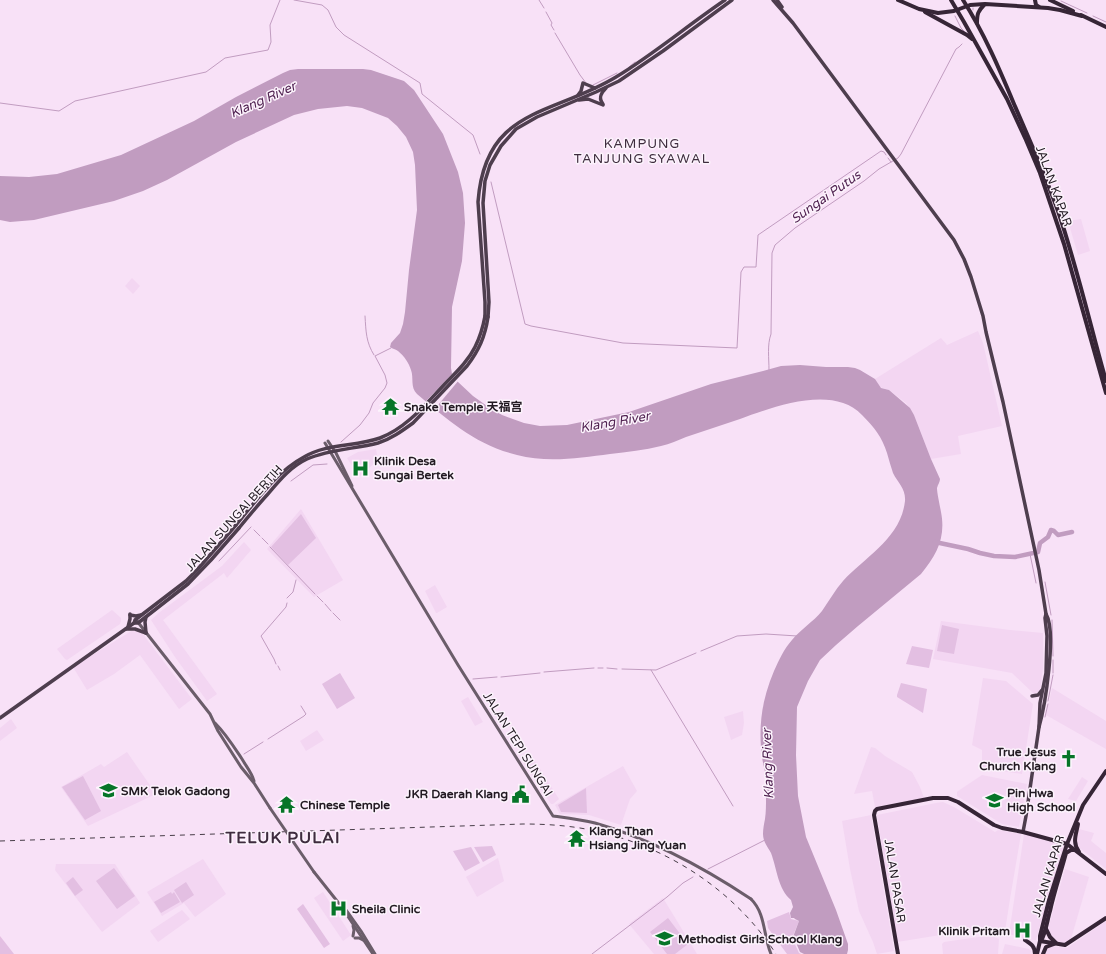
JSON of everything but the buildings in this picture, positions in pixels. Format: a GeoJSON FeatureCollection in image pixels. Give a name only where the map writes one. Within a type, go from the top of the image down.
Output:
{"type":"FeatureCollection","features":[{"type":"Feature","properties":{"kind":"highway"},"geometry":{"type":"LineString","coordinates":[[898,0],[919,9],[967,35],[974,41]]}},
{"type":"Feature","properties":{"kind":"highway","name":"JALAN KAPAR"},"geometry":{"type":"LineString","coordinates":[[951,0],[958,10],[1009,104],[1030,148],[1067,251],[1106,393]]}},
{"type":"Feature","properties":{"kind":"highway","name":"JALAN KAPAR"},"geometry":{"type":"LineString","coordinates":[[963,0],[978,26],[996,63],[1038,159],[1058,210],[1070,248],[1082,295],[1088,310],[1106,380]]}},
{"type":"Feature","properties":{"kind":"highway"},"geometry":{"type":"LineString","coordinates":[[1026,6],[1034,0],[1036,5],[1041,8]]}},
{"type":"Feature","properties":{"kind":"highway"},"geometry":{"type":"LineString","coordinates":[[1050,0],[1106,27]]}},
{"type":"Feature","properties":{"kind":"highway"},"geometry":{"type":"LineString","coordinates":[[919,9],[946,13],[967,6],[985,4],[1026,6],[1060,10],[1082,16]]}},
{"type":"Feature","properties":{"kind":"highway"},"geometry":{"type":"LineString","coordinates":[[978,26],[978,13],[980,8],[985,4]]}},
{"type":"Feature","properties":{"kind":"highway"},"geometry":{"type":"LineString","coordinates":[[964,22],[967,16],[973,18]]}},
{"type":"Feature","properties":{"kind":"highway","name":"JALAN KAPAR"},"geometry":{"type":"LineString","coordinates":[[1036,954],[1049,900],[1066,844],[1088,797],[1106,770]]}},
{"type":"Feature","properties":{"kind":"highway","name":"JALAN PASAR"},"geometry":{"type":"LineString","coordinates":[[898,954],[874,815],[875,811],[881,808],[919,800],[945,798],[958,802],[996,826],[1008,830],[1022,831]]}},
{"type":"Feature","properties":{"kind":"highway","name":"JALAN KAPAR"},"geometry":{"type":"LineString","coordinates":[[1078,817],[1074,841],[1076,847],[1082,855]]}},
{"type":"Feature","properties":{"kind":"highway"},"geometry":{"type":"LineString","coordinates":[[1022,831],[1066,844],[1106,874]]}},
{"type":"Feature","properties":{"kind":"highway","name":"JALAN KAPAR"},"geometry":{"type":"LineString","coordinates":[[1040,941],[1044,936],[1066,853],[1074,850]]}},
{"type":"Feature","properties":{"kind":"highway"},"geometry":{"type":"LineString","coordinates":[[1040,941],[1065,945],[1106,918]]}},
{"type":"Feature","properties":{"kind":"highway"},"geometry":{"type":"LineString","coordinates":[[1046,928],[1050,938],[1056,943]]}},
{"type":"Feature","properties":{"kind":"highway"},"geometry":{"type":"LineString","coordinates":[[1025,940],[1033,945],[1036,954]]}},
{"type":"Feature","properties":{"kind":"highway"},"geometry":{"type":"LineString","coordinates":[[1043,954],[1046,947],[1056,943]]}},
{"type":"Feature","properties":{"kind":"main road"},"geometry":{"type":"LineString","coordinates":[[577,98],[615,78],[637,64],[725,0]]}},
{"type":"Feature","properties":{"kind":"main road"},"geometry":{"type":"LineString","coordinates":[[577,98],[609,86],[637,70],[732,0]]}},
{"type":"Feature","properties":{"kind":"main road"},"geometry":{"type":"LineString","coordinates":[[773,0],[787,16],[954,240],[964,259],[978,298],[1003,402],[1035,549],[1046,614],[1046,666],[1040,703],[1039,727],[1022,831]]}},
{"type":"Feature","properties":{"kind":"main road"},"geometry":{"type":"LineString","coordinates":[[777,0],[787,16]]}},
{"type":"Feature","properties":{"kind":"main road"},"geometry":{"type":"LineString","coordinates":[[577,98],[583,83],[590,87],[596,88]]}},
{"type":"Feature","properties":{"kind":"main road"},"geometry":{"type":"LineString","coordinates":[[577,98],[588,99],[603,105],[600,95],[609,86]]}},
{"type":"Feature","properties":{"kind":"main road","name":"JALAN SUNGAI BERTIH"},"geometry":{"type":"LineString","coordinates":[[0,718],[136,622],[186,581],[237,526],[281,472],[304,456],[324,448],[388,435],[410,420],[464,364],[476,346],[486,316],[478,202],[486,162],[498,143],[508,134],[513,126],[530,116],[577,98]]}},
{"type":"Feature","properties":{"kind":"main road","name":"JALAN TEPI SUNGAI"},"geometry":{"type":"LineString","coordinates":[[327,442],[356,495],[465,677],[553,816],[593,823],[621,831],[666,849],[708,872],[751,899],[762,914],[767,942],[771,954]]}},
{"type":"Feature","properties":{"kind":"main road"},"geometry":{"type":"LineString","coordinates":[[1039,727],[1042,718],[1050,663],[1049,618],[1046,614]]}},
{"type":"Feature","properties":{"kind":"main road"},"geometry":{"type":"LineString","coordinates":[[128,627],[130,615],[145,615],[146,633]]}},
{"type":"Feature","properties":{"kind":"main road"},"geometry":{"type":"LineString","coordinates":[[136,622],[221,729],[252,776],[254,783]]}},
{"type":"Feature","properties":{"kind":"main road"},"geometry":{"type":"LineString","coordinates":[[124,630],[132,628],[146,633]]}},
{"type":"Feature","properties":{"kind":"main road"},"geometry":{"type":"LineString","coordinates":[[1032,696],[1038,695],[1043,688]]}},
{"type":"Feature","properties":{"kind":"main road"},"geometry":{"type":"LineString","coordinates":[[214,722],[236,760],[254,783],[314,872],[341,906],[374,954]]}},
{"type":"Feature","properties":{"kind":"main road"},"geometry":{"type":"LineString","coordinates":[[229,740],[227,741],[228,744],[236,760]]}},
{"type":"Feature","properties":{"kind":"main road"},"geometry":{"type":"LineString","coordinates":[[341,906],[361,932],[374,954]]}},
{"type":"Feature","properties":{"kind":"main road"},"geometry":{"type":"LineString","coordinates":[[351,922],[354,930],[354,937],[362,939],[368,946]]}},
{"type":"Feature","properties":{"kind":"shaded area"},"geometry":{"type":"Polygon","coordinates":[[[1081,219],[1090,251],[1078,255],[1068,221],[1081,219]]]}},
{"type":"Feature","properties":{"kind":"shaded area"},"geometry":{"type":"Polygon","coordinates":[[[132,278],[140,286],[133,294],[125,286],[132,278]]]}},
{"type":"Feature","properties":{"kind":"shaded area"},"geometry":{"type":"Polygon","coordinates":[[[978,331],[983,343],[1002,426],[958,436],[961,454],[931,459],[914,415],[906,403],[889,390],[879,387],[875,379],[941,338],[947,345],[978,331]]]}},
{"type":"Feature","properties":{"kind":"shaded area","name":"Klinik Desa Sungai Bertek"},"geometry":{"type":"Polygon","coordinates":[[[376,449],[378,460],[359,477],[347,458],[358,452],[376,449]]]}},
{"type":"Feature","properties":{"kind":"shaded area"},"geometry":{"type":"Polygon","coordinates":[[[301,509],[343,580],[314,597],[267,549],[301,509]]]}},
{"type":"Feature","properties":{"kind":"shaded area"},"geometry":{"type":"Polygon","coordinates":[[[301,514],[316,538],[288,565],[271,547],[301,514]]]}},
{"type":"Feature","properties":{"kind":"shaded area"},"geometry":{"type":"Polygon","coordinates":[[[244,542],[251,550],[227,578],[224,573],[163,620],[217,694],[207,701],[175,657],[151,620],[222,566],[244,542]]]}},
{"type":"Feature","properties":{"kind":"shaded area"},"geometry":{"type":"Polygon","coordinates":[[[435,585],[447,607],[437,613],[425,591],[435,585]]]}},
{"type":"Feature","properties":{"kind":"shaded area"},"geometry":{"type":"Polygon","coordinates":[[[112,610],[121,618],[120,624],[67,660],[65,659],[57,649],[112,610]]]}},
{"type":"Feature","properties":{"kind":"shaded area"},"geometry":{"type":"Polygon","coordinates":[[[941,621],[1043,633],[1043,668],[1040,691],[1034,694],[1012,673],[933,659],[941,621]]]}},
{"type":"Feature","properties":{"kind":"shaded area"},"geometry":{"type":"Polygon","coordinates":[[[942,625],[959,629],[954,654],[937,651],[942,625]]]}},
{"type":"Feature","properties":{"kind":"shaded area"},"geometry":{"type":"Polygon","coordinates":[[[133,630],[142,633],[192,699],[179,709],[140,655],[114,674],[87,690],[73,667],[133,630]]]}},
{"type":"Feature","properties":{"kind":"shaded area"},"geometry":{"type":"Polygon","coordinates":[[[912,646],[933,650],[929,668],[906,664],[912,646]]]}},
{"type":"Feature","properties":{"kind":"shaded area"},"geometry":{"type":"Polygon","coordinates":[[[340,673],[355,698],[337,709],[322,684],[340,673]]]}},
{"type":"Feature","properties":{"kind":"shaded area"},"geometry":{"type":"Polygon","coordinates":[[[983,678],[1006,681],[1033,704],[1022,774],[982,768],[982,750],[972,745],[983,678]]]}},
{"type":"Feature","properties":{"kind":"shaded area"},"geometry":{"type":"Polygon","coordinates":[[[901,683],[927,689],[923,713],[897,697],[901,683]]]}},
{"type":"Feature","properties":{"kind":"shaded area"},"geometry":{"type":"Polygon","coordinates":[[[1052,688],[1106,721],[1106,749],[1046,715],[1052,688]]]}},
{"type":"Feature","properties":{"kind":"shaded area"},"geometry":{"type":"Polygon","coordinates":[[[468,697],[483,722],[475,726],[461,701],[468,697]]]}},
{"type":"Feature","properties":{"kind":"shaded area"},"geometry":{"type":"Polygon","coordinates":[[[743,711],[744,723],[742,735],[731,740],[724,717],[743,711]]]}},
{"type":"Feature","properties":{"kind":"shaded area"},"geometry":{"type":"Polygon","coordinates":[[[11,719],[17,728],[0,741],[0,728],[11,719]]]}},
{"type":"Feature","properties":{"kind":"shaded area"},"geometry":{"type":"Polygon","coordinates":[[[317,730],[324,740],[306,751],[300,741],[317,730]]]}},
{"type":"Feature","properties":{"kind":"shaded area"},"geometry":{"type":"Polygon","coordinates":[[[871,747],[875,748],[885,756],[912,772],[924,798],[875,807],[872,791],[854,794],[871,747]]]}},
{"type":"Feature","properties":{"kind":"shaded area","name":"SMK Telok Gadong"},"geometry":{"type":"Polygon","coordinates":[[[127,752],[156,794],[88,826],[61,787],[101,764],[104,767],[127,752]]]}},
{"type":"Feature","properties":{"kind":"shaded area"},"geometry":{"type":"Polygon","coordinates":[[[533,758],[559,799],[553,804],[551,804],[524,763],[533,758]]]}},
{"type":"Feature","properties":{"kind":"shaded area"},"geometry":{"type":"Polygon","coordinates":[[[623,766],[637,791],[630,799],[621,825],[589,815],[560,814],[555,805],[623,766]]]}},
{"type":"Feature","properties":{"kind":"shaded area","name":"Pin Hwa High School"},"geometry":{"type":"Polygon","coordinates":[[[982,775],[1027,784],[1019,827],[1002,824],[957,796],[958,791],[982,775]]]}},
{"type":"Feature","properties":{"kind":"shaded area"},"geometry":{"type":"Polygon","coordinates":[[[83,776],[101,811],[85,820],[62,787],[83,776]]]}},
{"type":"Feature","properties":{"kind":"shaded area"},"geometry":{"type":"Polygon","coordinates":[[[1082,777],[1088,781],[1076,801],[1068,799],[1082,777]]]}},
{"type":"Feature","properties":{"kind":"shaded area"},"geometry":{"type":"Polygon","coordinates":[[[586,788],[587,813],[561,812],[558,805],[586,788]]]}},
{"type":"Feature","properties":{"kind":"shaded area"},"geometry":{"type":"Polygon","coordinates":[[[943,802],[995,832],[998,830],[1021,834],[1005,931],[978,929],[897,942],[877,815],[943,802]]]}},
{"type":"Feature","properties":{"kind":"shaded area"},"geometry":{"type":"Polygon","coordinates":[[[871,815],[894,951],[877,954],[859,911],[842,821],[871,815]]]}},
{"type":"Feature","properties":{"kind":"shaded area"},"geometry":{"type":"Polygon","coordinates":[[[1079,829],[1094,833],[1091,841],[1106,853],[1106,869],[1077,846],[1079,829]]]}},
{"type":"Feature","properties":{"kind":"shaded area"},"geometry":{"type":"Polygon","coordinates":[[[1024,834],[1064,846],[1036,940],[1025,939],[1009,934],[1024,834]]]}},
{"type":"Feature","properties":{"kind":"shaded area"},"geometry":{"type":"Polygon","coordinates":[[[492,846],[496,855],[483,862],[474,847],[492,846]]]}},
{"type":"Feature","properties":{"kind":"shaded area"},"geometry":{"type":"Polygon","coordinates":[[[471,847],[480,863],[465,871],[453,851],[471,847]]]}},
{"type":"Feature","properties":{"kind":"shaded area"},"geometry":{"type":"Polygon","coordinates":[[[498,858],[504,881],[477,897],[466,877],[498,858]]]}},
{"type":"Feature","properties":{"kind":"shaded area"},"geometry":{"type":"Polygon","coordinates":[[[203,859],[226,894],[195,917],[184,903],[162,916],[147,892],[203,859]]]}},
{"type":"Feature","properties":{"kind":"shaded area"},"geometry":{"type":"Polygon","coordinates":[[[56,864],[115,864],[140,903],[102,932],[55,870],[56,864]]]}},
{"type":"Feature","properties":{"kind":"shaded area"},"geometry":{"type":"Polygon","coordinates":[[[114,868],[135,896],[117,909],[96,881],[114,868]]]}},
{"type":"Feature","properties":{"kind":"shaded area"},"geometry":{"type":"Polygon","coordinates":[[[1065,869],[1089,877],[1071,939],[1065,943],[1056,942],[1051,937],[1048,929],[1065,869]]]}},
{"type":"Feature","properties":{"kind":"shaded area"},"geometry":{"type":"Polygon","coordinates":[[[73,877],[83,890],[75,896],[66,883],[73,877]]]}},
{"type":"Feature","properties":{"kind":"shaded area"},"geometry":{"type":"Polygon","coordinates":[[[186,882],[194,895],[182,903],[174,890],[186,882]]]}},
{"type":"Feature","properties":{"kind":"shaded area"},"geometry":{"type":"Polygon","coordinates":[[[171,892],[172,894],[174,892],[180,902],[161,913],[154,902],[171,892]]]}},
{"type":"Feature","properties":{"kind":"shaded area"},"geometry":{"type":"Polygon","coordinates":[[[323,892],[351,935],[343,941],[314,898],[323,892]]]}},
{"type":"Feature","properties":{"kind":"shaded area","name":"Methodist Girls School Klang"},"geometry":{"type":"Polygon","coordinates":[[[663,898],[697,954],[654,954],[629,924],[663,898]]]}},
{"type":"Feature","properties":{"kind":"shaded area"},"geometry":{"type":"Polygon","coordinates":[[[303,904],[330,944],[324,948],[297,909],[303,904]]]}},
{"type":"Feature","properties":{"kind":"shaded area"},"geometry":{"type":"Polygon","coordinates":[[[182,910],[190,919],[158,942],[150,931],[182,910]]]}},
{"type":"Feature","properties":{"kind":"shaded area"},"geometry":{"type":"Polygon","coordinates":[[[789,912],[791,919],[799,921],[792,938],[799,953],[801,954],[787,954],[768,928],[767,921],[789,912]]]}},
{"type":"Feature","properties":{"kind":"shaded area"},"geometry":{"type":"Polygon","coordinates":[[[668,918],[688,944],[675,954],[667,954],[650,932],[668,918]]]}},
{"type":"Feature","properties":{"kind":"shaded area"},"geometry":{"type":"Polygon","coordinates":[[[1106,921],[1106,954],[1045,954],[1046,949],[1053,946],[1067,948],[1106,921]]]}},
{"type":"Feature","properties":{"kind":"shaded area"},"geometry":{"type":"Polygon","coordinates":[[[0,936],[14,954],[0,954],[0,936]]]}},
{"type":"Feature","properties":{"kind":"shaded area"},"geometry":{"type":"Polygon","coordinates":[[[979,937],[994,937],[999,939],[998,954],[943,954],[942,944],[944,942],[979,937]]]}},
{"type":"Feature","properties":{"kind":"shaded area"},"geometry":{"type":"Polygon","coordinates":[[[1005,944],[1029,949],[1031,951],[1030,954],[1002,954],[1005,944]]]}},
{"type":"Feature","properties":{"kind":"water","name":"Klang River"},"geometry":{"type":"Polygon","coordinates":[[[298,69],[363,69],[371,70],[404,81],[414,90],[443,134],[458,172],[463,193],[465,223],[462,261],[452,307],[452,374],[457,381],[473,396],[502,415],[524,423],[540,426],[567,425],[629,412],[711,384],[781,366],[800,365],[855,368],[875,379],[881,388],[889,390],[910,408],[940,479],[937,493],[942,521],[942,530],[936,553],[921,574],[858,626],[820,660],[808,681],[797,707],[796,755],[798,796],[806,837],[836,910],[848,944],[847,954],[804,954],[800,952],[797,945],[798,943],[793,937],[799,921],[791,918],[790,913],[793,907],[791,900],[783,890],[771,853],[763,837],[766,811],[766,777],[760,734],[766,692],[774,671],[787,647],[796,636],[822,611],[843,581],[881,546],[897,526],[902,514],[905,501],[903,490],[893,473],[885,447],[880,437],[862,415],[850,406],[835,401],[819,399],[802,401],[769,409],[668,444],[649,449],[564,459],[540,459],[502,451],[464,431],[440,414],[417,394],[413,385],[412,373],[408,362],[398,351],[390,347],[391,343],[400,333],[405,312],[417,210],[415,165],[413,152],[406,137],[397,126],[388,118],[362,108],[347,106],[318,109],[294,115],[236,142],[167,180],[143,191],[114,201],[34,220],[10,222],[0,220],[0,176],[29,177],[57,174],[121,155],[194,121],[283,73],[298,69]]]}},
{"type":"Feature","properties":{"kind":"pier"},"geometry":{"type":"Polygon","coordinates":[[[454,372],[459,380],[433,411],[424,403],[454,372]]]}},
{"type":"Feature","properties":{"kind":"waterway"},"geometry":{"type":"LineString","coordinates":[[0,103],[59,111],[75,101],[206,72],[225,58],[268,50],[271,42],[270,25],[280,0]]}},
{"type":"Feature","properties":{"kind":"waterway"},"geometry":{"type":"LineString","coordinates":[[294,0],[322,5],[328,10],[336,27],[344,35],[420,83],[422,94],[473,135],[480,154]]}},
{"type":"Feature","properties":{"kind":"waterway"},"geometry":{"type":"LineString","coordinates":[[539,0],[544,8]]}},
{"type":"Feature","properties":{"kind":"waterway"},"geometry":{"type":"LineString","coordinates":[[1061,1],[1087,13]]}},
{"type":"Feature","properties":{"kind":"waterway"},"geometry":{"type":"LineString","coordinates":[[546,12],[554,30]]}},
{"type":"Feature","properties":{"kind":"waterway"},"geometry":{"type":"LineString","coordinates":[[955,16],[964,32]]}},
{"type":"Feature","properties":{"kind":"waterway"},"geometry":{"type":"LineString","coordinates":[[1093,16],[1106,22]]}},
{"type":"Feature","properties":{"kind":"waterway"},"geometry":{"type":"LineString","coordinates":[[555,33],[586,83]]}},
{"type":"Feature","properties":{"kind":"waterway","name":"Sungai Putus"},"geometry":{"type":"LineString","coordinates":[[769,370],[772,253],[775,245],[795,228],[879,169],[898,158],[956,49],[962,44]]}},
{"type":"Feature","properties":{"kind":"waterway"},"geometry":{"type":"LineString","coordinates":[[629,67],[635,62]]}},
{"type":"Feature","properties":{"kind":"waterway"},"geometry":{"type":"LineString","coordinates":[[593,85],[617,73]]}},
{"type":"Feature","properties":{"kind":"waterway"},"geometry":{"type":"LineString","coordinates":[[491,182],[525,324],[623,343],[737,348],[741,272],[744,267],[756,267],[758,235],[881,151],[886,155]]}},
{"type":"Feature","properties":{"kind":"waterway","name":"Sungai Putus"},"geometry":{"type":"LineString","coordinates":[[888,158],[891,162]]}},
{"type":"Feature","properties":{"kind":"waterway"},"geometry":{"type":"LineString","coordinates":[[365,316],[368,341],[374,355]]}},
{"type":"Feature","properties":{"kind":"waterway"},"geometry":{"type":"LineString","coordinates":[[341,442],[360,425],[369,413],[373,403],[385,388],[387,383],[385,375],[375,356],[391,348]]}},
{"type":"Feature","properties":{"kind":"waterway"},"geometry":{"type":"LineString","coordinates":[[291,481],[313,465],[327,464]]}},
{"type":"Feature","properties":{"kind":"waterway"},"geometry":{"type":"LineString","coordinates":[[219,561],[251,527]]}},
{"type":"Feature","properties":{"kind":"waterway"},"geometry":{"type":"LineString","coordinates":[[254,530],[260,536]]}},
{"type":"Feature","properties":{"kind":"waterway"},"geometry":{"type":"LineString","coordinates":[[935,542],[994,556],[1015,557],[1038,552],[1040,543],[1048,537],[1051,530],[1058,535],[1072,532]]}},
{"type":"Feature","properties":{"kind":"waterway"},"geometry":{"type":"LineString","coordinates":[[262,538],[268,544]]}},
{"type":"Feature","properties":{"kind":"waterway"},"geometry":{"type":"LineString","coordinates":[[270,547],[315,594]]}},
{"type":"Feature","properties":{"kind":"waterway"},"geometry":{"type":"LineString","coordinates":[[1030,554],[1036,583]]}},
{"type":"Feature","properties":{"kind":"waterway"},"geometry":{"type":"LineString","coordinates":[[287,598],[293,592],[296,580]]}},
{"type":"Feature","properties":{"kind":"waterway"},"geometry":{"type":"LineString","coordinates":[[1045,582],[1051,615]]}},
{"type":"Feature","properties":{"kind":"waterway"},"geometry":{"type":"LineString","coordinates":[[317,596],[323,602]]}},
{"type":"Feature","properties":{"kind":"waterway"},"geometry":{"type":"LineString","coordinates":[[276,664],[261,636],[286,607],[287,603]]}},
{"type":"Feature","properties":{"kind":"waterway"},"geometry":{"type":"LineString","coordinates":[[325,604],[331,611]]}},
{"type":"Feature","properties":{"kind":"waterway"},"geometry":{"type":"LineString","coordinates":[[333,613],[340,620]]}},
{"type":"Feature","properties":{"kind":"waterway"},"geometry":{"type":"LineString","coordinates":[[1052,620],[1053,656]]}},
{"type":"Feature","properties":{"kind":"waterway"},"geometry":{"type":"LineString","coordinates":[[701,651],[737,636],[766,634],[797,636]]}},
{"type":"Feature","properties":{"kind":"waterway"},"geometry":{"type":"LineString","coordinates":[[622,669],[656,670],[696,653]]}},
{"type":"Feature","properties":{"kind":"waterway"},"geometry":{"type":"LineString","coordinates":[[1053,660],[1053,673]]}},
{"type":"Feature","properties":{"kind":"waterway"},"geometry":{"type":"LineString","coordinates":[[278,666],[280,670]]}},
{"type":"Feature","properties":{"kind":"waterway"},"geometry":{"type":"LineString","coordinates":[[544,672],[594,668]]}},
{"type":"Feature","properties":{"kind":"waterway"},"geometry":{"type":"LineString","coordinates":[[598,668],[603,668]]}},
{"type":"Feature","properties":{"kind":"waterway"},"geometry":{"type":"LineString","coordinates":[[607,668],[617,669]]}},
{"type":"Feature","properties":{"kind":"waterway"},"geometry":{"type":"LineString","coordinates":[[651,670],[733,806]]}},
{"type":"Feature","properties":{"kind":"waterway"},"geometry":{"type":"LineString","coordinates":[[501,677],[540,673]]}},
{"type":"Feature","properties":{"kind":"waterway"},"geometry":{"type":"LineString","coordinates":[[1048,701],[1053,675]]}},
{"type":"Feature","properties":{"kind":"waterway"},"geometry":{"type":"LineString","coordinates":[[473,679],[497,677]]}},
{"type":"Feature","properties":{"kind":"waterway"},"geometry":{"type":"LineString","coordinates":[[1045,717],[1048,704]]}},
{"type":"Feature","properties":{"kind":"waterway"},"geometry":{"type":"LineString","coordinates":[[268,739],[304,716],[306,714],[301,706]]}},
{"type":"Feature","properties":{"kind":"waterway"},"geometry":{"type":"LineString","coordinates":[[244,754],[263,742]]}},
{"type":"Feature","properties":{"kind":"waterway"},"geometry":{"type":"LineString","coordinates":[[708,869],[765,840]]}},
{"type":"Feature","properties":{"kind":"waterway"},"geometry":{"type":"LineString","coordinates":[[592,954],[683,883],[693,877]]}},
{"type":"Feature","properties":{"kind":"railway"},"geometry":{"type":"LineString","coordinates":[[0,841],[523,824],[580,828],[609,834],[638,844],[665,856],[692,871],[716,888],[738,908],[758,930],[776,954]]}},
{"type":"Feature","properties":{"kind":"place","name":"Snake Temple 天福宫"},"geometry":{"type":"Point","coordinates":[391,407]}},
{"type":"Feature","properties":{"kind":"place","name":"Klinik Desa Sungai Bertek"},"geometry":{"type":"Point","coordinates":[361,468]}},
{"type":"Feature","properties":{"kind":"place","name":"True Jesus Church Klang"},"geometry":{"type":"Point","coordinates":[1069,759]}},
{"type":"Feature","properties":{"kind":"place","name":"SMK Telok Gadong"},"geometry":{"type":"Point","coordinates":[108,791]}},
{"type":"Feature","properties":{"kind":"place","name":"JKR Daerah Klang"},"geometry":{"type":"Point","coordinates":[521,794]}},
{"type":"Feature","properties":{"kind":"place","name":"Pin Hwa High School"},"geometry":{"type":"Point","coordinates":[994,800]}},
{"type":"Feature","properties":{"kind":"place","name":"Chinese Temple"},"geometry":{"type":"Point","coordinates":[287,805]}},
{"type":"Feature","properties":{"kind":"place","name":"Klang Than Hsiang Jing Yuan"},"geometry":{"type":"Point","coordinates":[576,838]}},
{"type":"Feature","properties":{"kind":"place","name":"Sheila Clinic"},"geometry":{"type":"Point","coordinates":[339,909]}},
{"type":"Feature","properties":{"kind":"place","name":"Klinik Pritam"},"geometry":{"type":"Point","coordinates":[1023,931]}},
{"type":"Feature","properties":{"kind":"place","name":"Methodist Girls School Klang"},"geometry":{"type":"Point","coordinates":[665,939]}},
{"type":"Feature","properties":{"kind":"district","name":"KAMPUNG TANJUNG SYAWAL"},"geometry":{"type":"Point","coordinates":[642,152]}},
{"type":"Feature","properties":{"kind":"district","name":"TELUK PULAI"},"geometry":{"type":"Point","coordinates":[283,838]}}]}
